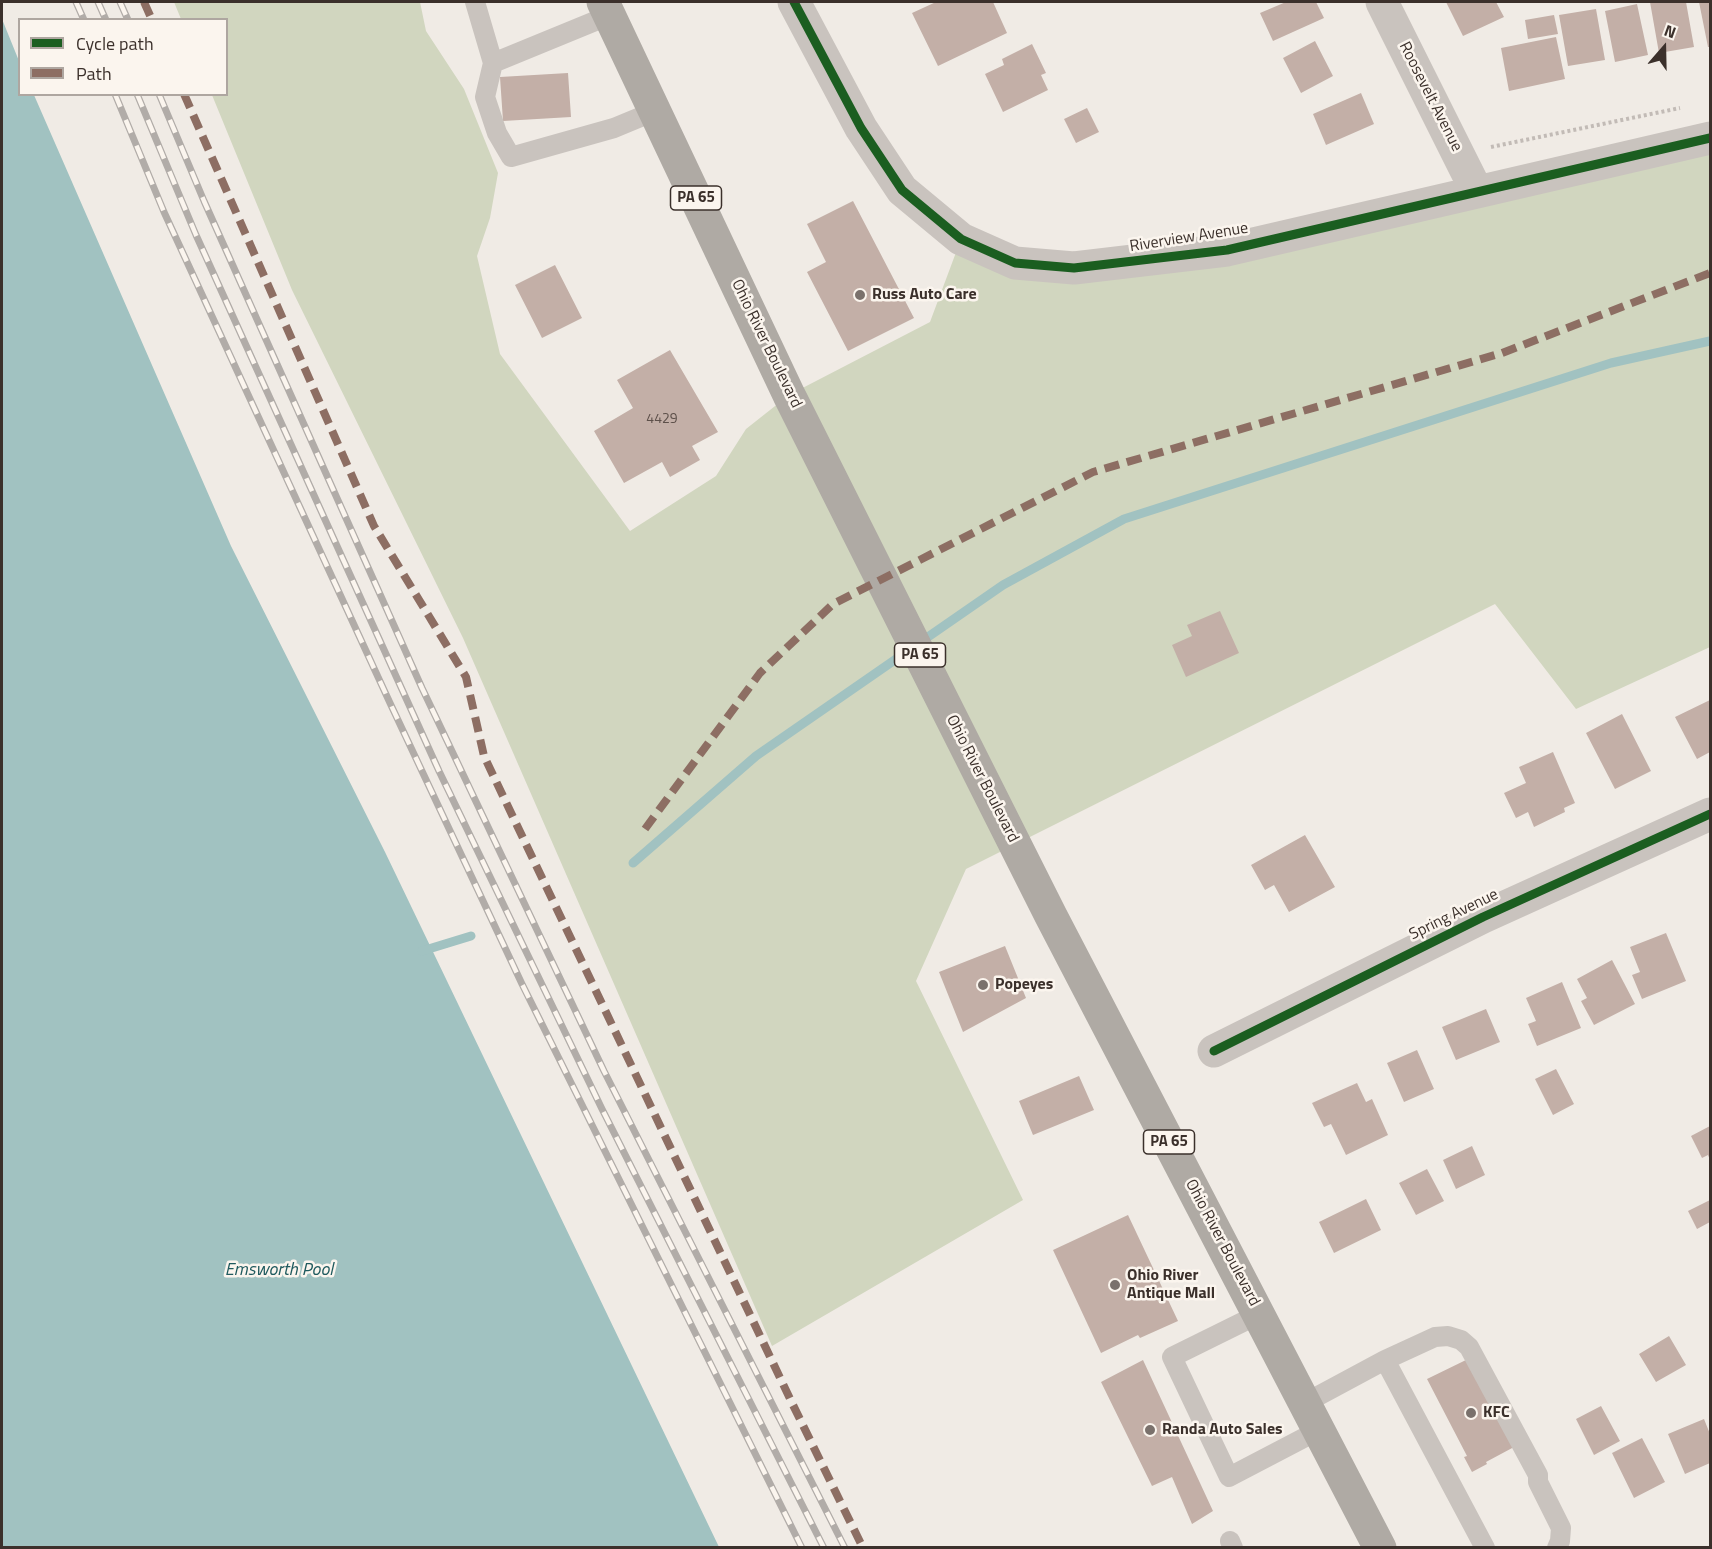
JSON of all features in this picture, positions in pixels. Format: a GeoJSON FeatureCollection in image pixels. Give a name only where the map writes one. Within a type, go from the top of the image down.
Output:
{"type":"FeatureCollection","features":[{"type":"Feature","properties":{"kind":"highway","name":"Ohio River Boulevard"},"geometry":{"type":"LineString","coordinates":[[607,8],[789,395],[1051,916],[1380,1548]]}},
{"type":"Feature","properties":{"kind":"street","name":"Riverview Avenue"},"geometry":{"type":"LineString","coordinates":[[794,2],[861,128],[902,190],[961,239],[1015,263],[1074,268],[1227,250],[1710,138]]}},
{"type":"Feature","properties":{"kind":"street","name":"Roosevelt Avenue"},"geometry":{"type":"LineString","coordinates":[[1382,2],[1477,192]]}},
{"type":"Feature","properties":{"kind":"street","name":"Spring Avenue"},"geometry":{"type":"LineString","coordinates":[[1214,1051],[1483,917],[1710,814]]}},
{"type":"Feature","properties":{"kind":"lane"},"geometry":{"type":"LineString","coordinates":[[475,2],[493,63],[485,97],[497,133],[511,157],[614,128],[655,111]]}},
{"type":"Feature","properties":{"kind":"lane"},"geometry":{"type":"LineString","coordinates":[[493,63],[607,8]]}},
{"type":"Feature","properties":{"kind":"lane"},"geometry":{"type":"LineString","coordinates":[[1259,1314],[1173,1356],[1229,1477],[1385,1360],[1435,1337],[1448,1336],[1461,1340],[1469,1347],[1538,1475],[1538,1482],[1561,1528],[1557,1548]]}},
{"type":"Feature","properties":{"kind":"lane"},"geometry":{"type":"LineString","coordinates":[[1385,1360],[1485,1548]]}},
{"type":"Feature","properties":{"kind":"path"},"geometry":{"type":"LineString","coordinates":[[1458,153],[1688,107]]}},
{"type":"Feature","properties":{"kind":"green space"},"geometry":{"type":"Polygon","coordinates":[[[174,2],[420,2],[426,31],[464,89],[498,173],[490,218],[477,256],[500,354],[630,531],[716,476],[746,429],[789,395],[930,322],[961,239],[1074,268],[1710,138],[1710,647],[1576,709],[1495,604],[966,869],[916,981],[1023,1200],[772,1346],[463,638],[292,290],[212,96],[228,96],[228,18],[181,18],[174,2]]]}},
{"type":"Feature","properties":{"kind":"water","name":"Emsworth Pool"},"geometry":{"type":"Polygon","coordinates":[[[2,19],[18,59],[18,96],[34,96],[231,546],[385,852],[719,1547],[2,1547],[2,19]]]}},
{"type":"Feature","properties":{"kind":"building"},"geometry":{"type":"Polygon","coordinates":[[[936,2],[993,2],[1007,33],[938,66],[912,13],[936,2]]]}},
{"type":"Feature","properties":{"kind":"building"},"geometry":{"type":"Polygon","coordinates":[[[1286,2],[1316,2],[1324,18],[1273,41],[1260,13],[1286,2]]]}},
{"type":"Feature","properties":{"kind":"building"},"geometry":{"type":"Polygon","coordinates":[[[1446,2],[1496,2],[1504,17],[1463,36],[1446,2]]]}},
{"type":"Feature","properties":{"kind":"building"},"geometry":{"type":"Polygon","coordinates":[[[1650,2],[1686,2],[1694,47],[1659,53],[1650,2]]]}},
{"type":"Feature","properties":{"kind":"building"},"geometry":{"type":"Polygon","coordinates":[[[1699,2],[1710,2],[1710,47],[1708,47],[1699,2]]]}},
{"type":"Feature","properties":{"kind":"building"},"geometry":{"type":"Polygon","coordinates":[[[1637,4],[1648,55],[1615,62],[1605,11],[1637,4]]]}},
{"type":"Feature","properties":{"kind":"building"},"geometry":{"type":"Polygon","coordinates":[[[1596,9],[1605,60],[1568,66],[1559,15],[1596,9]]]}},
{"type":"Feature","properties":{"kind":"building"},"geometry":{"type":"Polygon","coordinates":[[[1554,15],[1558,34],[1528,39],[1525,20],[1554,15]]]}},
{"type":"Feature","properties":{"kind":"building"},"geometry":{"type":"Polygon","coordinates":[[[1556,37],[1565,79],[1509,91],[1501,48],[1556,37]]]}},
{"type":"Feature","properties":{"kind":"building"},"geometry":{"type":"Polygon","coordinates":[[[1315,41],[1333,76],[1301,93],[1283,58],[1315,41]]]}},
{"type":"Feature","properties":{"kind":"building"},"geometry":{"type":"Polygon","coordinates":[[[1032,44],[1046,73],[1041,75],[1048,90],[1003,112],[985,74],[1004,65],[1002,59],[1032,44]]]}},
{"type":"Feature","properties":{"kind":"building"},"geometry":{"type":"Polygon","coordinates":[[[568,73],[571,117],[503,121],[500,77],[568,73]]]}},
{"type":"Feature","properties":{"kind":"building"},"geometry":{"type":"Polygon","coordinates":[[[1361,93],[1374,124],[1326,145],[1313,114],[1361,93]]]}},
{"type":"Feature","properties":{"kind":"building"},"geometry":{"type":"Polygon","coordinates":[[[1087,108],[1099,132],[1076,143],[1064,119],[1087,108]]]}},
{"type":"Feature","properties":{"kind":"building","name":"Russ Auto Care"},"geometry":{"type":"Polygon","coordinates":[[[853,201],[914,318],[848,351],[807,272],[826,262],[807,224],[853,201]]]}},
{"type":"Feature","properties":{"kind":"building"},"geometry":{"type":"Polygon","coordinates":[[[555,265],[582,318],[542,338],[515,285],[555,265]]]}},
{"type":"Feature","properties":{"kind":"building"},"geometry":{"type":"Polygon","coordinates":[[[670,350],[718,432],[692,446],[700,460],[670,477],[662,462],[624,483],[594,431],[633,408],[617,380],[670,350]]]}},
{"type":"Feature","properties":{"kind":"building"},"geometry":{"type":"Polygon","coordinates":[[[1220,611],[1239,653],[1186,677],[1172,645],[1192,636],[1187,625],[1220,611]]]}},
{"type":"Feature","properties":{"kind":"building"},"geometry":{"type":"Polygon","coordinates":[[[1710,700],[1710,752],[1697,759],[1675,717],[1710,700]]]}},
{"type":"Feature","properties":{"kind":"building"},"geometry":{"type":"Polygon","coordinates":[[[1622,714],[1651,771],[1615,789],[1586,733],[1622,714]]]}},
{"type":"Feature","properties":{"kind":"building"},"geometry":{"type":"Polygon","coordinates":[[[1553,752],[1575,803],[1564,808],[1565,812],[1534,827],[1528,812],[1516,818],[1504,793],[1526,783],[1519,767],[1553,752]]]}},
{"type":"Feature","properties":{"kind":"building"},"geometry":{"type":"Polygon","coordinates":[[[1305,835],[1335,887],[1289,912],[1274,885],[1265,890],[1251,865],[1305,835]]]}},
{"type":"Feature","properties":{"kind":"building"},"geometry":{"type":"Polygon","coordinates":[[[1666,933],[1686,981],[1642,999],[1632,975],[1640,972],[1630,947],[1666,933]]]}},
{"type":"Feature","properties":{"kind":"building","name":"Popeyes"},"geometry":{"type":"Polygon","coordinates":[[[1005,946],[1026,998],[963,1032],[939,972],[1005,946]]]}},
{"type":"Feature","properties":{"kind":"building"},"geometry":{"type":"Polygon","coordinates":[[[1612,960],[1635,1004],[1594,1025],[1581,1001],[1587,998],[1577,979],[1612,960]]]}},
{"type":"Feature","properties":{"kind":"building"},"geometry":{"type":"Polygon","coordinates":[[[1562,982],[1581,1028],[1537,1046],[1528,1024],[1536,1021],[1526,998],[1562,982]]]}},
{"type":"Feature","properties":{"kind":"building"},"geometry":{"type":"Polygon","coordinates":[[[1486,1009],[1500,1042],[1456,1060],[1442,1027],[1486,1009]]]}},
{"type":"Feature","properties":{"kind":"building"},"geometry":{"type":"Polygon","coordinates":[[[1417,1050],[1434,1089],[1404,1102],[1387,1063],[1417,1050]]]}},
{"type":"Feature","properties":{"kind":"building"},"geometry":{"type":"Polygon","coordinates":[[[1556,1069],[1574,1104],[1553,1115],[1535,1079],[1556,1069]]]}},
{"type":"Feature","properties":{"kind":"building"},"geometry":{"type":"Polygon","coordinates":[[[1079,1076],[1094,1110],[1033,1135],[1019,1101],[1079,1076]]]}},
{"type":"Feature","properties":{"kind":"building"},"geometry":{"type":"Polygon","coordinates":[[[1357,1083],[1366,1102],[1372,1099],[1388,1135],[1346,1155],[1331,1124],[1324,1127],[1312,1103],[1357,1083]]]}},
{"type":"Feature","properties":{"kind":"building"},"geometry":{"type":"Polygon","coordinates":[[[1710,1126],[1710,1160],[1708,1155],[1702,1158],[1691,1136],[1710,1126]]]}},
{"type":"Feature","properties":{"kind":"building"},"geometry":{"type":"Polygon","coordinates":[[[1472,1146],[1485,1175],[1456,1189],[1443,1160],[1472,1146]]]}},
{"type":"Feature","properties":{"kind":"building"},"geometry":{"type":"Polygon","coordinates":[[[1427,1169],[1444,1201],[1416,1215],[1399,1183],[1427,1169]]]}},
{"type":"Feature","properties":{"kind":"building"},"geometry":{"type":"Polygon","coordinates":[[[1366,1199],[1381,1230],[1334,1253],[1319,1222],[1366,1199]]]}},
{"type":"Feature","properties":{"kind":"building"},"geometry":{"type":"Polygon","coordinates":[[[1710,1200],[1710,1222],[1697,1229],[1688,1211],[1710,1200]]]}},
{"type":"Feature","properties":{"kind":"building","name":"Ohio River Antique Mall"},"geometry":{"type":"Polygon","coordinates":[[[1128,1215],[1178,1321],[1140,1338],[1138,1335],[1101,1353],[1053,1250],[1128,1215]]]}},
{"type":"Feature","properties":{"kind":"building"},"geometry":{"type":"Polygon","coordinates":[[[1669,1336],[1686,1365],[1656,1382],[1639,1354],[1669,1336]]]}},
{"type":"Feature","properties":{"kind":"building","name":"KFC"},"geometry":{"type":"Polygon","coordinates":[[[1468,1359],[1514,1447],[1472,1472],[1464,1457],[1467,1456],[1427,1379],[1468,1359]]]}},
{"type":"Feature","properties":{"kind":"building","name":"Randa Auto Sales"},"geometry":{"type":"Polygon","coordinates":[[[1143,1360],[1213,1511],[1192,1524],[1172,1477],[1152,1486],[1101,1382],[1143,1360]]]}},
{"type":"Feature","properties":{"kind":"building"},"geometry":{"type":"Polygon","coordinates":[[[1601,1406],[1620,1441],[1594,1455],[1576,1419],[1601,1406]]]}},
{"type":"Feature","properties":{"kind":"building"},"geometry":{"type":"Polygon","coordinates":[[[1704,1419],[1710,1434],[1710,1463],[1685,1474],[1668,1434],[1704,1419]]]}},
{"type":"Feature","properties":{"kind":"building"},"geometry":{"type":"Polygon","coordinates":[[[1642,1438],[1665,1482],[1634,1498],[1612,1453],[1642,1438]]]}},
{"type":"Feature","properties":{"kind":"waterway"},"geometry":{"type":"LineString","coordinates":[[633,863],[756,756],[1003,585],[1124,519],[1611,363],[1710,341]]}},
{"type":"Feature","properties":{"kind":"waterway"},"geometry":{"type":"LineString","coordinates":[[422,951],[471,936]]}},
{"type":"Feature","properties":{"kind":"railway"},"geometry":{"type":"LineString","coordinates":[[76,2],[83,18]]}},
{"type":"Feature","properties":{"kind":"railway"},"geometry":{"type":"LineString","coordinates":[[98,2],[105,18]]}},
{"type":"Feature","properties":{"kind":"railway"},"geometry":{"type":"LineString","coordinates":[[120,2],[127,18]]}},
{"type":"Feature","properties":{"kind":"railway"},"geometry":{"type":"LineString","coordinates":[[116,96],[164,212],[522,984],[802,1548]]}},
{"type":"Feature","properties":{"kind":"railway"},"geometry":{"type":"LineString","coordinates":[[138,96],[196,235],[439,771],[602,1109],[824,1548]]}},
{"type":"Feature","properties":{"kind":"railway"},"geometry":{"type":"LineString","coordinates":[[160,96],[204,201],[422,688],[604,1071],[845,1548]]}},
{"type":"Feature","properties":{"kind":"marked path"},"geometry":{"type":"LineString","coordinates":[[144,2],[151,18]]}},
{"type":"Feature","properties":{"kind":"marked path"},"geometry":{"type":"LineString","coordinates":[[185,96],[374,526],[466,677],[484,756],[863,1548]]}},
{"type":"Feature","properties":{"kind":"marked path"},"geometry":{"type":"LineString","coordinates":[[645,829],[760,673],[833,604],[1093,472],[1502,353],[1710,273]]}},
{"type":"Feature","properties":{"kind":"cycle path"},"geometry":{"type":"LineString","coordinates":[[794,2],[861,128],[902,190],[961,239],[1015,263],[1074,268],[1227,250],[1710,138]]}},
{"type":"Feature","properties":{"kind":"cycle path"},"geometry":{"type":"LineString","coordinates":[[1214,1051],[1483,917],[1710,814]]}},
{"type":"Feature","properties":{"kind":"place","name":"Russ Auto Care"},"geometry":{"type":"Point","coordinates":[860,295]}},
{"type":"Feature","properties":{"kind":"place","name":"Popeyes"},"geometry":{"type":"Point","coordinates":[983,985]}},
{"type":"Feature","properties":{"kind":"place","name":"Ohio River Antique Mall"},"geometry":{"type":"Point","coordinates":[1115,1285]}},
{"type":"Feature","properties":{"kind":"place","name":"KFC"},"geometry":{"type":"Point","coordinates":[1471,1413]}},
{"type":"Feature","properties":{"kind":"place","name":"Randa Auto Sales"},"geometry":{"type":"Point","coordinates":[1150,1430]}}]}
